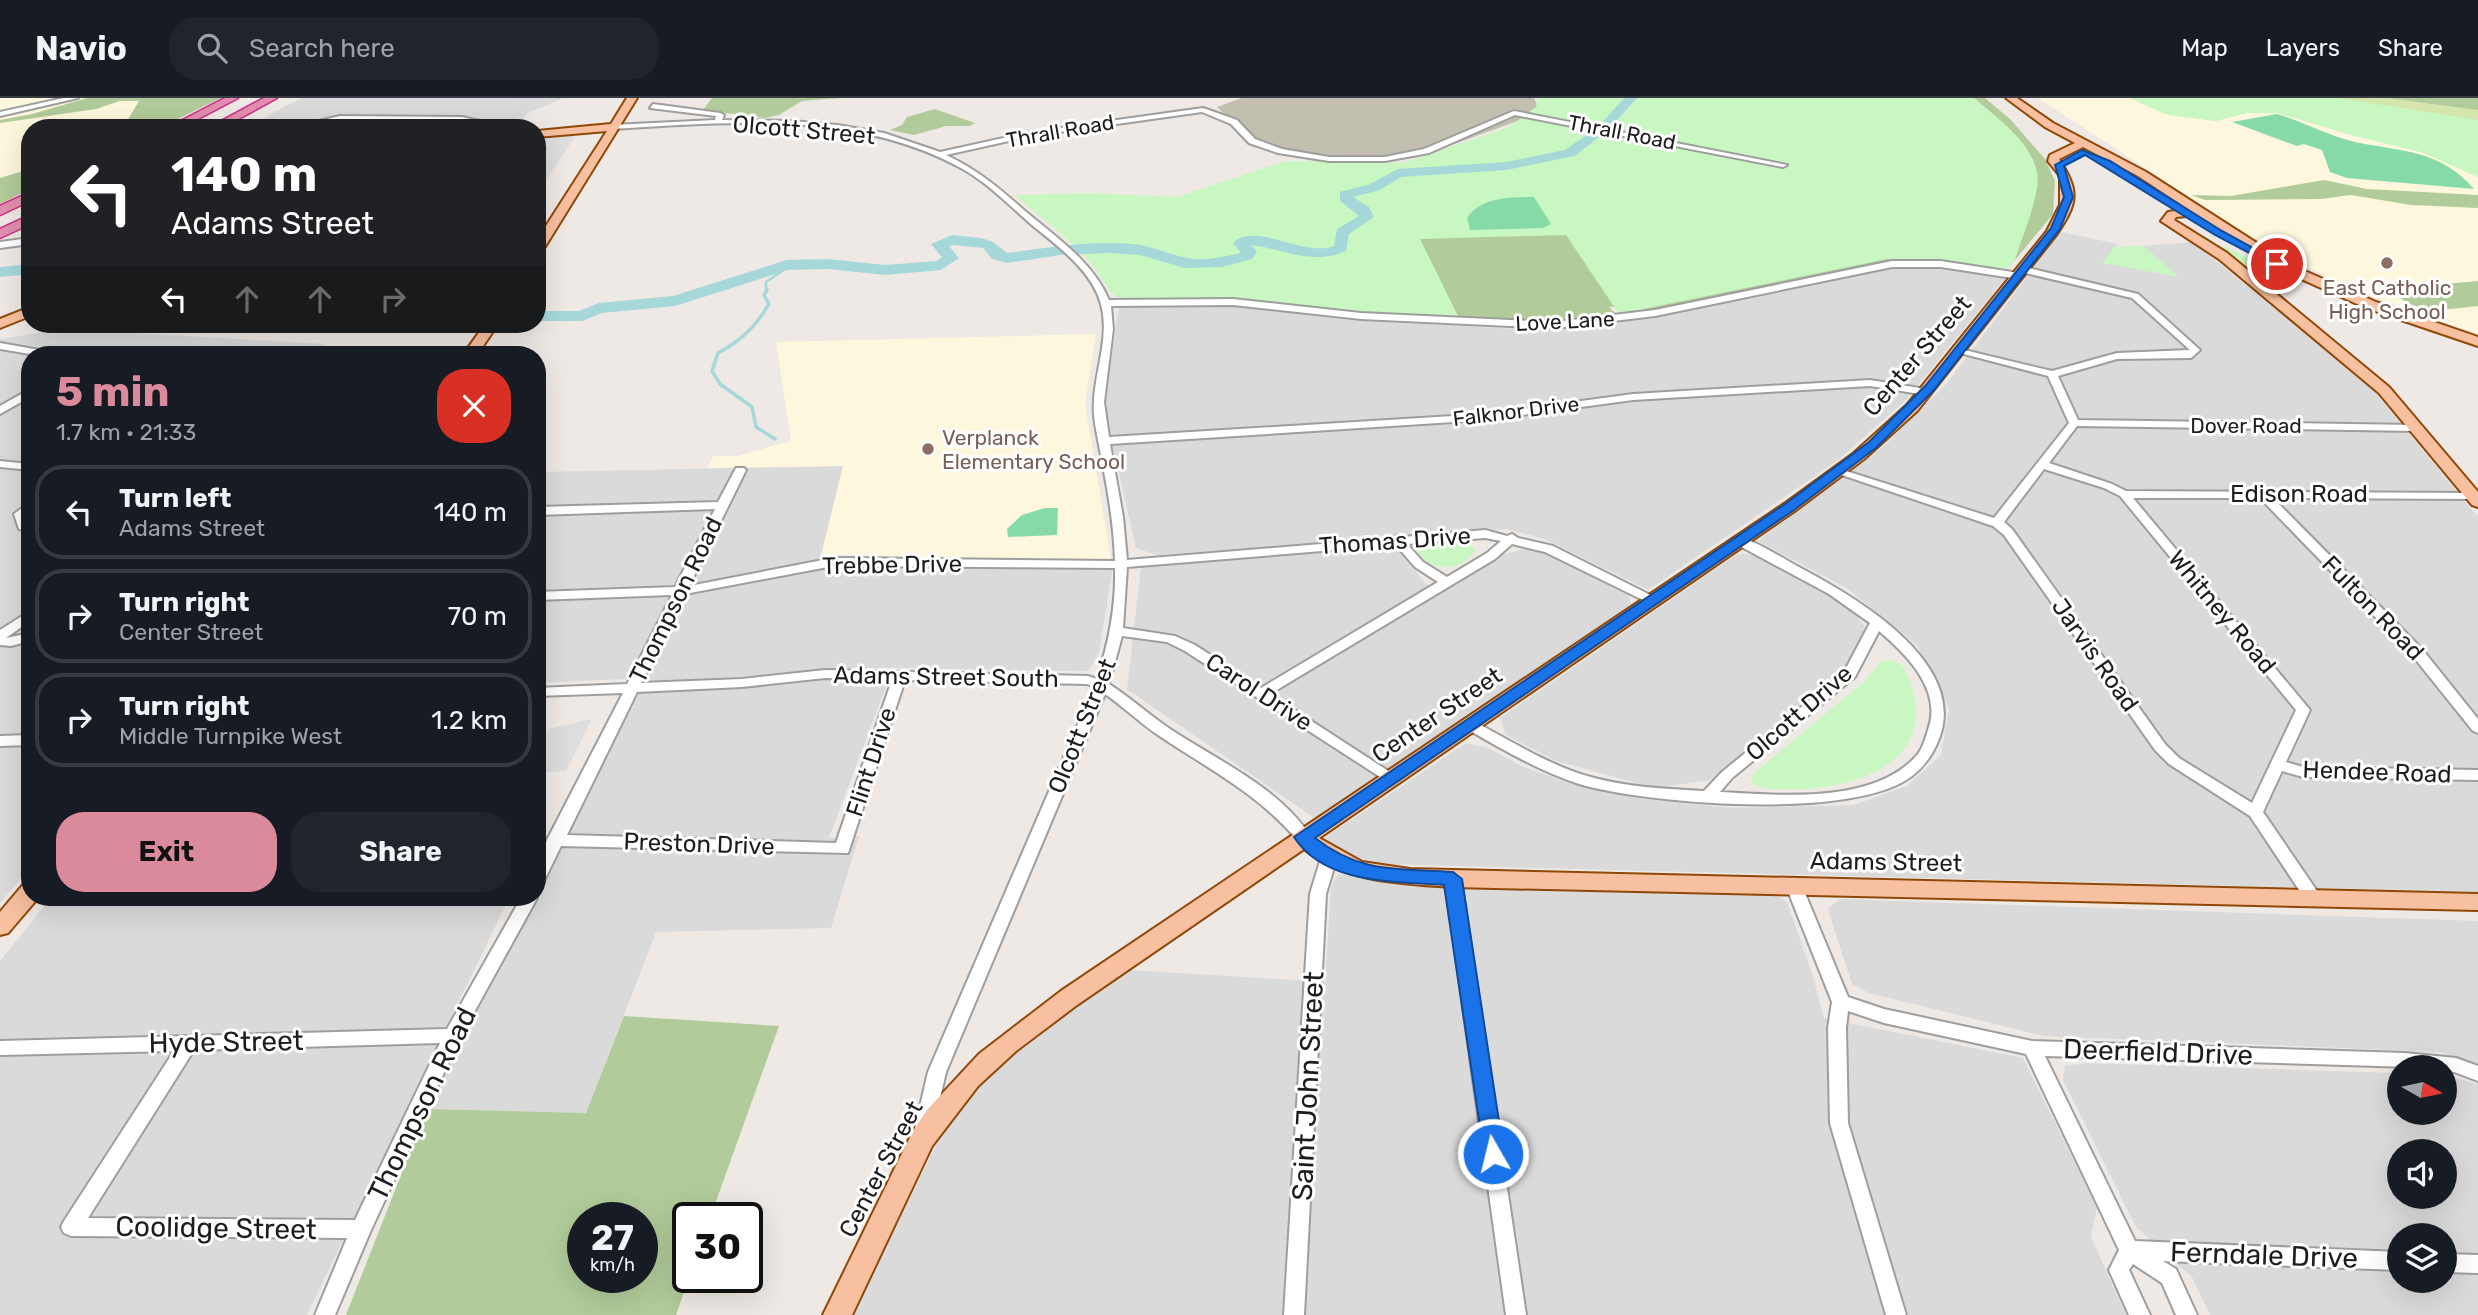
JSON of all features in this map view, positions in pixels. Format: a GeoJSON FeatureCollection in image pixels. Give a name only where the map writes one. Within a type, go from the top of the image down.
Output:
{"type":"FeatureCollection","features":[{"type":"Feature","properties":{"kind":"highway"},"geometry":{"type":"LineString","coordinates":[[190,119],[233,98]]}},
{"type":"Feature","properties":{"kind":"highway"},"geometry":{"type":"LineString","coordinates":[[231,119],[272,98]]}},
{"type":"Feature","properties":{"kind":"highway"},"geometry":{"type":"LineString","coordinates":[[0,211],[21,201]]}},
{"type":"Feature","properties":{"kind":"highway"},"geometry":{"type":"LineString","coordinates":[[0,234],[21,224]]}},
{"type":"Feature","properties":{"kind":"main road"},"geometry":{"type":"LineString","coordinates":[[546,235],[632,98]]}},
{"type":"Feature","properties":{"kind":"main road"},"geometry":{"type":"LineString","coordinates":[[2011,98],[2084,147]]}},
{"type":"Feature","properties":{"kind":"main road"},"geometry":{"type":"LineString","coordinates":[[1999,101],[2032,124],[2142,174],[2239,245],[2378,307],[2478,342]]}},
{"type":"Feature","properties":{"kind":"main road"},"geometry":{"type":"LineString","coordinates":[[546,133],[612,127]]}},
{"type":"Feature","properties":{"kind":"main road","name":"Center Street"},"geometry":{"type":"LineString","coordinates":[[837,1315],[922,1139],[956,1091],[1027,1030],[1303,837],[1741,541],[1839,472],[1882,437],[1926,392],[2056,229],[2067,206],[2069,191],[2059,165],[2084,147]]}},
{"type":"Feature","properties":{"kind":"main road"},"geometry":{"type":"LineString","coordinates":[[2196,214],[2178,222],[2177,228],[2208,246],[2384,390],[2476,499]]}},
{"type":"Feature","properties":{"kind":"main road"},"geometry":{"type":"LineString","coordinates":[[2196,214],[2284,266]]}},
{"type":"Feature","properties":{"kind":"main road"},"geometry":{"type":"LineString","coordinates":[[2208,246],[2220,243],[2239,245]]}},
{"type":"Feature","properties":{"kind":"main road"},"geometry":{"type":"LineString","coordinates":[[0,324],[21,315]]}},
{"type":"Feature","properties":{"kind":"main road","name":"Adams Street"},"geometry":{"type":"LineString","coordinates":[[1303,837],[1329,858],[1360,872],[1453,879],[2478,902]]}},
{"type":"Feature","properties":{"kind":"main road"},"geometry":{"type":"LineString","coordinates":[[2,924],[21,902]]}},
{"type":"Feature","properties":{"kind":"street"},"geometry":{"type":"LineString","coordinates":[[0,114],[74,98]]}},
{"type":"Feature","properties":{"kind":"street"},"geometry":{"type":"LineString","coordinates":[[653,106],[720,115],[718,123]]}},
{"type":"Feature","properties":{"kind":"street","name":"Thrall Road"},"geometry":{"type":"LineString","coordinates":[[940,154],[1031,134],[1203,110],[1234,122],[1252,141],[1282,151],[1329,159],[1385,159],[1426,151],[1514,113],[1783,165]]}},
{"type":"Feature","properties":{"kind":"street"},"geometry":{"type":"LineString","coordinates":[[335,119],[462,119]]}},
{"type":"Feature","properties":{"kind":"street","name":"Olcott Street"},"geometry":{"type":"LineString","coordinates":[[612,127],[718,123],[785,124],[852,131],[895,139],[940,154],[979,177],[1072,255],[1094,281],[1105,303],[1108,321],[1098,399],[1122,532],[1124,564],[1117,631],[1102,685],[937,1072],[922,1139]]}},
{"type":"Feature","properties":{"kind":"street"},"geometry":{"type":"LineString","coordinates":[[0,245],[21,242]]}},
{"type":"Feature","properties":{"kind":"street","name":"Love Lane"},"geometry":{"type":"LineString","coordinates":[[1105,303],[1233,302],[1361,316],[1555,324],[1654,313],[1892,264],[1941,264],[2021,273],[2135,296],[2195,350],[2191,355],[2118,356],[2052,374]]}},
{"type":"Feature","properties":{"kind":"street"},"geometry":{"type":"LineString","coordinates":[[0,346],[21,350]]}},
{"type":"Feature","properties":{"kind":"street"},"geometry":{"type":"LineString","coordinates":[[1839,472],[1997,523],[2074,423],[2052,374],[1960,350]]}},
{"type":"Feature","properties":{"kind":"street","name":"Falknor Drive"},"geometry":{"type":"LineString","coordinates":[[1104,441],[1485,417],[1633,397],[1870,383],[1926,392]]}},
{"type":"Feature","properties":{"kind":"street"},"geometry":{"type":"LineString","coordinates":[[0,411],[21,398]]}},
{"type":"Feature","properties":{"kind":"street","name":"Dover Road"},"geometry":{"type":"LineString","coordinates":[[2074,423],[2090,426],[2333,425],[2417,428]]}},
{"type":"Feature","properties":{"kind":"street"},"geometry":{"type":"LineString","coordinates":[[0,464],[21,466]]}},
{"type":"Feature","properties":{"kind":"street","name":"Whitney Road"},"geometry":{"type":"LineString","coordinates":[[2043,465],[2109,485],[2124,494],[2303,710],[2255,812]]}},
{"type":"Feature","properties":{"kind":"street","name":"Thompson Road"},"geometry":{"type":"LineString","coordinates":[[546,860],[740,470]]}},
{"type":"Feature","properties":{"kind":"street","name":"Edison Road"},"geometry":{"type":"LineString","coordinates":[[2124,494],[2476,499]]}},
{"type":"Feature","properties":{"kind":"street","name":"Fulton Road"},"geometry":{"type":"LineString","coordinates":[[2262,494],[2417,652],[2478,728]]}},
{"type":"Feature","properties":{"kind":"street"},"geometry":{"type":"LineString","coordinates":[[546,511],[723,505]]}},
{"type":"Feature","properties":{"kind":"street","name":"Jarvis Road"},"geometry":{"type":"LineString","coordinates":[[1997,523],[2008,532],[2160,747],[2174,761],[2255,812],[2313,898]]}},
{"type":"Feature","properties":{"kind":"street","name":"Thomas Drive"},"geometry":{"type":"LineString","coordinates":[[1124,564],[1475,534],[1512,538],[1549,549],[1654,600]]}},
{"type":"Feature","properties":{"kind":"street"},"geometry":{"type":"LineString","coordinates":[[1262,693],[1490,556],[1512,538]]}},
{"type":"Feature","properties":{"kind":"street"},"geometry":{"type":"LineString","coordinates":[[1398,539],[1406,552],[1425,570],[1447,582]]}},
{"type":"Feature","properties":{"kind":"street","name":"Olcott Drive"},"geometry":{"type":"LineString","coordinates":[[1470,725],[1546,765],[1585,780],[1627,788],[1708,796],[1810,800],[1849,795],[1894,780],[1918,763],[1933,744],[1937,702],[1931,681],[1916,659],[1877,622],[1839,592],[1741,541]]}},
{"type":"Feature","properties":{"kind":"street","name":"Trebbe Drive"},"geometry":{"type":"LineString","coordinates":[[546,596],[681,590],[833,562],[1124,564]]}},
{"type":"Feature","properties":{"kind":"street"},"geometry":{"type":"LineString","coordinates":[[0,636],[21,621]]}},
{"type":"Feature","properties":{"kind":"street","name":"Olcott Drive"},"geometry":{"type":"LineString","coordinates":[[1708,796],[1727,775],[1850,674],[1877,622]]}},
{"type":"Feature","properties":{"kind":"street","name":"Carol Drive"},"geometry":{"type":"LineString","coordinates":[[1117,631],[1170,639],[1190,648],[1391,779]]}},
{"type":"Feature","properties":{"kind":"street"},"geometry":{"type":"LineString","coordinates":[[0,641],[11,642],[21,639]]}},
{"type":"Feature","properties":{"kind":"street","name":"Adams Street South"},"geometry":{"type":"LineString","coordinates":[[546,692],[742,683],[824,674],[1080,679],[1102,685],[1149,722],[1280,810],[1303,837]]}},
{"type":"Feature","properties":{"kind":"street","name":"Flint Drive"},"geometry":{"type":"LineString","coordinates":[[842,849],[900,676]]}},
{"type":"Feature","properties":{"kind":"street"},"geometry":{"type":"LineString","coordinates":[[0,741],[21,740]]}},
{"type":"Feature","properties":{"kind":"street","name":"Hendee Road"},"geometry":{"type":"LineString","coordinates":[[2277,765],[2303,772],[2478,775]]}},
{"type":"Feature","properties":{"kind":"street","name":"Preston Drive"},"geometry":{"type":"LineString","coordinates":[[555,840],[842,849]]}},
{"type":"Feature","properties":{"kind":"street","name":"Saint John Street"},"geometry":{"type":"LineString","coordinates":[[1294,1315],[1318,894],[1329,858]]}},
{"type":"Feature","properties":{"kind":"street"},"geometry":{"type":"LineString","coordinates":[[1453,879],[1516,1315]]}},
{"type":"Feature","properties":{"kind":"street"},"geometry":{"type":"LineString","coordinates":[[1794,886],[1841,1002],[1838,1028],[1839,1123],[1896,1315]]}},
{"type":"Feature","properties":{"kind":"street","name":"Thompson Road"},"geometry":{"type":"LineString","coordinates":[[325,1315],[361,1229],[452,1036],[525,906]]}},
{"type":"Feature","properties":{"kind":"street","name":"Deerfield Drive"},"geometry":{"type":"LineString","coordinates":[[1841,1002],[1884,1016],[2032,1048],[2405,1060],[2456,1065],[2478,1074]]}},
{"type":"Feature","properties":{"kind":"street","name":"Hyde Street"},"geometry":{"type":"LineString","coordinates":[[0,1048],[452,1036]]}},
{"type":"Feature","properties":{"kind":"street","name":"Coolidge Street"},"geometry":{"type":"LineString","coordinates":[[189,1043],[71,1227],[361,1229]]}},
{"type":"Feature","properties":{"kind":"street"},"geometry":{"type":"LineString","coordinates":[[2032,1048],[2129,1250],[2169,1276],[2187,1315]]}},
{"type":"Feature","properties":{"kind":"street"},"geometry":{"type":"LineString","coordinates":[[2129,1250],[2119,1270],[2140,1315]]}},
{"type":"Feature","properties":{"kind":"street","name":"Ferndale Drive"},"geometry":{"type":"LineString","coordinates":[[2129,1250],[2387,1261]]}},
{"type":"Feature","properties":{"kind":"street"},"geometry":{"type":"LineString","coordinates":[[2457,1263],[2478,1264]]}},
{"type":"Feature","properties":{"kind":"shaded area"},"geometry":{"type":"Polygon","coordinates":[[[0,98],[220,98],[176,119],[21,119],[21,193],[0,203],[0,98]]]}},
{"type":"Feature","properties":{"kind":"shaded area"},"geometry":{"type":"Polygon","coordinates":[[[302,98],[563,98],[528,113],[522,119],[261,119],[302,98]]]}},
{"type":"Feature","properties":{"kind":"shaded area"},"geometry":{"type":"Polygon","coordinates":[[[1242,98],[1534,98],[1538,107],[1545,111],[1418,157],[1359,163],[1320,162],[1266,150],[1245,135],[1217,107],[1242,98]]]}},
{"type":"Feature","properties":{"kind":"shaded area"},"geometry":{"type":"Polygon","coordinates":[[[2038,98],[2130,98],[2162,113],[2216,121],[2247,113],[2275,112],[2354,136],[2415,150],[2471,172],[2478,177],[2478,334],[2361,292],[2271,250],[2038,98]]]}},
{"type":"Feature","properties":{"kind":"shaded area"},"geometry":{"type":"Polygon","coordinates":[[[578,132],[546,180],[546,136],[578,132]]]}},
{"type":"Feature","properties":{"kind":"shaded area"},"geometry":{"type":"Polygon","coordinates":[[[2061,232],[2118,244],[2103,263],[2177,276],[2143,246],[2193,242],[2369,385],[2478,517],[2478,892],[1375,864],[1338,851],[1324,838],[1466,743],[1488,748],[1524,767],[1575,785],[1642,799],[1731,808],[1854,805],[1907,786],[1941,755],[1949,708],[1917,645],[1848,589],[1758,541],[1886,444],[1946,384],[2061,232]]]}},
{"type":"Feature","properties":{"kind":"shaded area"},"geometry":{"type":"Polygon","coordinates":[[[1908,265],[2007,276],[1907,399],[1837,461],[1648,590],[1545,539],[1506,529],[1157,555],[1136,548],[1104,408],[1119,306],[1235,304],[1347,320],[1516,329],[1574,327],[1637,320],[1908,265]]]}},
{"type":"Feature","properties":{"kind":"shaded area"},"geometry":{"type":"Polygon","coordinates":[[[38,333],[133,333],[325,344],[21,346],[21,878],[0,903],[0,339],[38,333]]]}},
{"type":"Feature","properties":{"kind":"shaded area","name":"Verplanck Elementary School"},"geometry":{"type":"Polygon","coordinates":[[[1096,334],[1085,404],[1111,560],[821,555],[843,466],[707,468],[713,456],[737,456],[791,441],[776,342],[1096,334]]]}},
{"type":"Feature","properties":{"kind":"shaded area"},"geometry":{"type":"Polygon","coordinates":[[[843,466],[822,555],[1114,561],[1099,653],[1088,671],[893,668],[829,838],[859,836],[831,928],[656,932],[586,1113],[427,1109],[531,906],[546,906],[546,876],[647,678],[546,683],[546,472],[843,466]]]}},
{"type":"Feature","properties":{"kind":"shaded area"},"geometry":{"type":"Polygon","coordinates":[[[1381,546],[1401,552],[1426,584],[1442,593],[1505,554],[1523,549],[1541,551],[1629,596],[1631,605],[1317,820],[1127,689],[1141,566],[1381,546]]]}},
{"type":"Feature","properties":{"kind":"shaded area"},"geometry":{"type":"Polygon","coordinates":[[[1736,555],[1756,556],[1851,608],[1866,628],[1848,665],[1710,780],[1655,788],[1556,761],[1506,735],[1500,718],[1736,555]]]}},
{"type":"Feature","properties":{"kind":"shaded area"},"geometry":{"type":"Polygon","coordinates":[[[592,719],[566,771],[546,772],[546,736],[549,729],[592,719]]]}},
{"type":"Feature","properties":{"kind":"shaded area"},"geometry":{"type":"Polygon","coordinates":[[[1338,874],[1386,881],[1776,895],[1787,902],[1812,973],[1824,1018],[2023,1058],[2097,1207],[2091,1237],[2126,1315],[853,1315],[941,1135],[963,1101],[1009,1058],[1035,1036],[1130,970],[1325,982],[1331,888],[1338,874]]]}},
{"type":"Feature","properties":{"kind":"shaded area"},"geometry":{"type":"Polygon","coordinates":[[[1840,899],[2478,921],[2478,1064],[2457,1057],[2457,1055],[2440,1052],[2043,1036],[1869,993],[1852,984],[1828,908],[1840,899]]]}},
{"type":"Feature","properties":{"kind":"shaded area"},"geometry":{"type":"Polygon","coordinates":[[[45,906],[505,906],[307,1315],[0,1315],[0,961],[45,906]]]}},
{"type":"Feature","properties":{"kind":"shaded area"},"geometry":{"type":"Polygon","coordinates":[[[2087,1063],[2387,1073],[2387,1125],[2457,1125],[2457,1078],[2478,1084],[2478,1315],[2210,1315],[2192,1277],[2136,1227],[2063,1080],[2065,1066],[2087,1063]]]}},
{"type":"Feature","properties":{"kind":"green space"},"geometry":{"type":"Polygon","coordinates":[[[87,98],[221,98],[178,119],[128,119],[139,101],[120,101],[96,109],[0,123],[0,120],[87,98]]]}},
{"type":"Feature","properties":{"kind":"green space"},"geometry":{"type":"Polygon","coordinates":[[[712,98],[840,98],[802,101],[779,115],[764,118],[703,110],[712,98]]]}},
{"type":"Feature","properties":{"kind":"green space"},"geometry":{"type":"Polygon","coordinates":[[[1538,98],[1974,98],[2026,148],[2037,174],[2037,188],[2015,260],[2008,269],[1925,259],[1887,259],[1619,314],[1566,235],[1420,239],[1459,318],[1343,312],[1237,298],[1120,298],[1074,246],[1014,195],[1089,193],[1177,197],[1286,161],[1403,163],[1509,127],[1536,107],[1538,98]]]}},
{"type":"Feature","properties":{"kind":"green space"},"geometry":{"type":"Polygon","coordinates":[[[1920,98],[1985,98],[2011,120],[2045,159],[2055,181],[2053,214],[2011,265],[1932,258],[1900,260],[1651,309],[1642,309],[1631,304],[1609,307],[1615,313],[1614,316],[1551,319],[1489,319],[1364,310],[1116,275],[1920,98]]]}},
{"type":"Feature","properties":{"kind":"green space"},"geometry":{"type":"Polygon","coordinates":[[[2130,98],[2339,98],[2478,120],[2478,177],[2424,153],[2278,113],[2247,113],[2216,121],[2168,115],[2130,98]]]}},
{"type":"Feature","properties":{"kind":"green space"},"geometry":{"type":"Polygon","coordinates":[[[2249,98],[2386,98],[2478,110],[2478,130],[2249,98]]]}},
{"type":"Feature","properties":{"kind":"green space"},"geometry":{"type":"Polygon","coordinates":[[[2386,98],[2478,98],[2478,110],[2386,98]]]}},
{"type":"Feature","properties":{"kind":"green space"},"geometry":{"type":"Polygon","coordinates":[[[935,109],[975,123],[970,126],[946,126],[914,135],[890,130],[902,125],[907,117],[935,109]]]}},
{"type":"Feature","properties":{"kind":"green space"},"geometry":{"type":"Polygon","coordinates":[[[2277,114],[2355,142],[2434,159],[2448,166],[2474,189],[2347,178],[2330,172],[2322,150],[2304,144],[2297,146],[2232,122],[2277,114]]]}},
{"type":"Feature","properties":{"kind":"green space"},"geometry":{"type":"Polygon","coordinates":[[[21,172],[21,194],[0,204],[0,178],[21,172]]]}},
{"type":"Feature","properties":{"kind":"green space"},"geometry":{"type":"Polygon","coordinates":[[[2324,180],[2367,189],[2478,195],[2478,208],[2411,205],[2351,195],[2321,199],[2205,200],[2191,195],[2231,196],[2324,180]]]}},
{"type":"Feature","properties":{"kind":"green space"},"geometry":{"type":"Polygon","coordinates":[[[1534,197],[1551,224],[1543,228],[1470,230],[1467,218],[1480,206],[1497,200],[1534,197]]]}},
{"type":"Feature","properties":{"kind":"green space"},"geometry":{"type":"Polygon","coordinates":[[[2143,246],[2179,277],[2102,263],[2114,247],[2143,246]]]}},
{"type":"Feature","properties":{"kind":"green space"},"geometry":{"type":"Polygon","coordinates":[[[2221,247],[2227,247],[2298,284],[2265,283],[2221,247]]]}},
{"type":"Feature","properties":{"kind":"green space"},"geometry":{"type":"Polygon","coordinates":[[[2478,281],[2478,306],[2455,309],[2432,309],[2410,304],[2392,289],[2478,281]]]}},
{"type":"Feature","properties":{"kind":"green space"},"geometry":{"type":"Polygon","coordinates":[[[1045,508],[1058,508],[1057,535],[1008,537],[1007,529],[1022,515],[1045,508]]]}},
{"type":"Feature","properties":{"kind":"green space"},"geometry":{"type":"Polygon","coordinates":[[[1456,541],[1471,545],[1475,551],[1469,558],[1454,566],[1431,564],[1418,552],[1425,544],[1456,541]]]}},
{"type":"Feature","properties":{"kind":"green space"},"geometry":{"type":"Polygon","coordinates":[[[1890,660],[1902,665],[1914,696],[1915,723],[1907,744],[1891,762],[1870,774],[1844,783],[1816,788],[1768,789],[1751,782],[1752,775],[1865,681],[1880,662],[1890,660]]]}},
{"type":"Feature","properties":{"kind":"green space"},"geometry":{"type":"Polygon","coordinates":[[[624,1016],[779,1026],[716,1202],[672,1202],[672,1293],[684,1293],[676,1315],[346,1315],[427,1109],[586,1113],[624,1016]]]}},
{"type":"Feature","properties":{"kind":"waterway"},"geometry":{"type":"LineString","coordinates":[[1604,126],[1631,98]]}},
{"type":"Feature","properties":{"kind":"waterway"},"geometry":{"type":"LineString","coordinates":[[546,316],[582,316],[599,308],[675,301],[787,265],[828,264],[885,270],[941,265],[951,258],[939,244],[952,240],[988,245],[997,256],[1007,258],[1060,250],[1109,248],[1141,250],[1185,263],[1222,262],[1247,256],[1249,252],[1241,243],[1249,240],[1307,253],[1330,253],[1341,248],[1342,232],[1367,217],[1364,210],[1345,198],[1345,195],[1375,187],[1398,173],[1506,166],[1554,158],[1570,153],[1598,131]]}},
{"type":"Feature","properties":{"kind":"waterway"},"geometry":{"type":"LineString","coordinates":[[766,292],[766,282],[781,272],[779,267]]}},
{"type":"Feature","properties":{"kind":"waterway"},"geometry":{"type":"LineString","coordinates":[[0,272],[21,270]]}},
{"type":"Feature","properties":{"kind":"waterway"},"geometry":{"type":"LineString","coordinates":[[766,292],[764,295],[769,304],[764,312],[741,338],[718,353],[712,371],[720,384],[752,407],[756,427],[775,439]]}},
{"type":"Feature","properties":{"kind":"place","name":"East Catholic High School"},"geometry":{"type":"Point","coordinates":[2387,263]}},
{"type":"Feature","properties":{"kind":"place","name":"Verplanck Elementary School"},"geometry":{"type":"Point","coordinates":[928,449]}},
{"type":"Feature","properties":{"kind":"route"},"geometry":{"type":"LineString","coordinates":[[1493,1154],[1453,879],[1360,872],[1329,858],[1303,837],[1790,507],[1873,445],[1930,387],[2056,229],[2069,197],[2067,183],[2059,165],[2069,158],[2085,152],[2123,171],[2218,233],[2277,264]]}}]}
